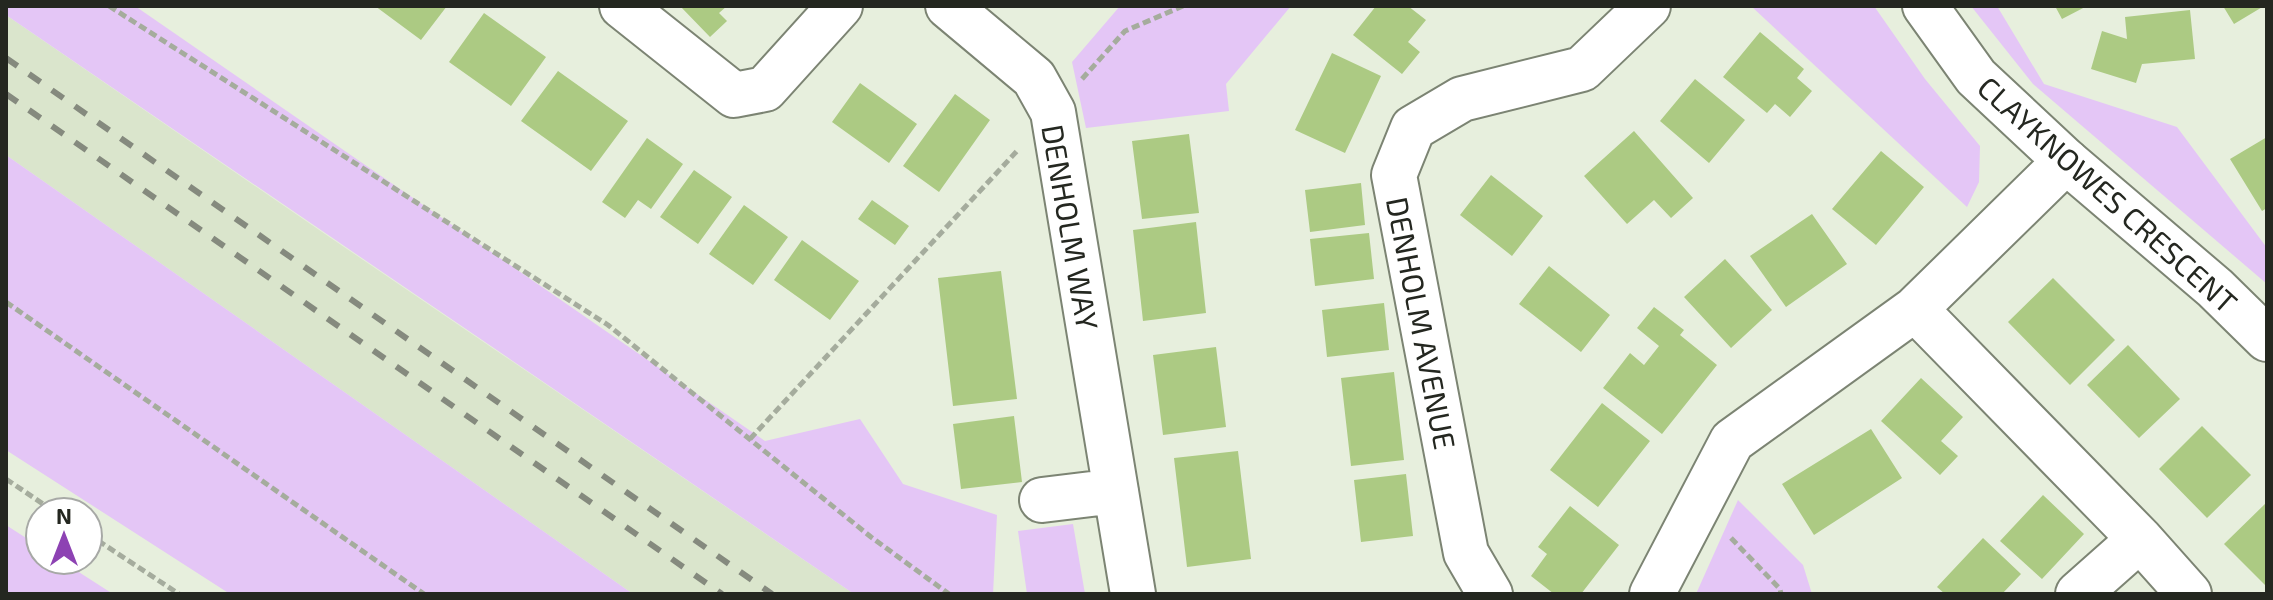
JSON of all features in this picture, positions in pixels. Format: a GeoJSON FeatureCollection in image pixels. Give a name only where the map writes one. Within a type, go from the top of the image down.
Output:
{"type":"FeatureCollection","features":[{"type":"Feature","properties":{"kind":"street"},"geometry":{"type":"LineString","coordinates":[[622,6],[734,95],[765,89],[840,6]]}},
{"type":"Feature","properties":{"kind":"street","name":"DENHOLM WAY"},"geometry":{"type":"LineString","coordinates":[[948,6],[1034,78],[1053,112],[1133,594]]}},
{"type":"Feature","properties":{"kind":"street","name":"DENHOLM AVENUE"},"geometry":{"type":"LineString","coordinates":[[1490,594],[1466,553],[1394,175],[1413,128],[1462,99],[1582,69],[1648,6]]}},
{"type":"Feature","properties":{"kind":"street","name":"CLAYKNOWES CRESCENT"},"geometry":{"type":"LineString","coordinates":[[1925,6],[1976,77],[2066,161],[2215,288],[2267,339]]}},
{"type":"Feature","properties":{"kind":"street"},"geometry":{"type":"LineString","coordinates":[[1652,594],[1732,441],[1915,309],[2066,161]]}},
{"type":"Feature","properties":{"kind":"street"},"geometry":{"type":"LineString","coordinates":[[1915,309],[2140,539],[2189,594]]}},
{"type":"Feature","properties":{"kind":"street"},"geometry":{"type":"LineString","coordinates":[[1042,500],[1116,491]]}},
{"type":"Feature","properties":{"kind":"street"},"geometry":{"type":"LineString","coordinates":[[2078,594],[2140,539]]}},
{"type":"Feature","properties":{"kind":"path"},"geometry":{"type":"LineString","coordinates":[[109,6],[608,325],[871,537],[949,594]]}},
{"type":"Feature","properties":{"kind":"path"},"geometry":{"type":"LineString","coordinates":[[750,439],[1125,31],[1183,6]]}},
{"type":"Feature","properties":{"kind":"path"},"geometry":{"type":"LineString","coordinates":[[6,302],[424,594]]}},
{"type":"Feature","properties":{"kind":"path"},"geometry":{"type":"LineString","coordinates":[[6,479],[31,496]]}},
{"type":"Feature","properties":{"kind":"path"},"geometry":{"type":"LineString","coordinates":[[1700,505],[1780,589],[1781,594]]}},
{"type":"Feature","properties":{"kind":"path"},"geometry":{"type":"LineString","coordinates":[[104,545],[179,594]]}},
{"type":"Feature","properties":{"kind":"shaded area"},"geometry":{"type":"Polygon","coordinates":[[[6,6],[135,6],[765,441],[860,419],[903,484],[997,515],[993,594],[854,594],[6,15],[6,6]]]}},
{"type":"Feature","properties":{"kind":"shaded area"},"geometry":{"type":"Polygon","coordinates":[[[1120,6],[1291,6],[1226,84],[1229,111],[1086,128],[1072,62],[1120,6]]]}},
{"type":"Feature","properties":{"kind":"shaded area"},"geometry":{"type":"Polygon","coordinates":[[[1751,6],[1874,6],[1925,79],[1980,146],[1979,182],[1967,207],[1751,6]]]}},
{"type":"Feature","properties":{"kind":"shaded area"},"geometry":{"type":"Polygon","coordinates":[[[1971,6],[1997,6],[2044,84],[2177,127],[2267,248],[2267,284],[2033,84],[1971,6]]]}},
{"type":"Feature","properties":{"kind":"shaded area"},"geometry":{"type":"Polygon","coordinates":[[[6,15],[854,594],[633,594],[6,155],[6,15]]]}},
{"type":"Feature","properties":{"kind":"shaded area"},"geometry":{"type":"Polygon","coordinates":[[[6,155],[633,594],[230,594],[104,513],[104,496],[78,496],[6,450],[6,155]]]}},
{"type":"Feature","properties":{"kind":"shaded area"},"geometry":{"type":"Polygon","coordinates":[[[1738,500],[1803,565],[1812,594],[1696,594],[1738,500]]]}},
{"type":"Feature","properties":{"kind":"shaded area"},"geometry":{"type":"Polygon","coordinates":[[[1073,524],[1085,594],[1027,594],[1018,531],[1073,524]]]}},
{"type":"Feature","properties":{"kind":"shaded area"},"geometry":{"type":"Polygon","coordinates":[[[6,525],[24,537],[24,576],[85,576],[113,594],[6,594],[6,525]]]}},
{"type":"Feature","properties":{"kind":"building"},"geometry":{"type":"Polygon","coordinates":[[[375,6],[447,6],[421,40],[375,6]]]}},
{"type":"Feature","properties":{"kind":"building"},"geometry":{"type":"Polygon","coordinates":[[[680,6],[727,6],[719,13],[727,21],[710,37],[680,6]]]}},
{"type":"Feature","properties":{"kind":"building"},"geometry":{"type":"Polygon","coordinates":[[[1376,6],[1408,6],[1426,20],[1408,42],[1420,52],[1402,74],[1353,35],[1376,6]]]}},
{"type":"Feature","properties":{"kind":"building"},"geometry":{"type":"Polygon","coordinates":[[[2055,6],[2087,6],[2062,19],[2055,6]]]}},
{"type":"Feature","properties":{"kind":"building"},"geometry":{"type":"Polygon","coordinates":[[[2223,6],[2264,6],[2234,24],[2223,6]]]}},
{"type":"Feature","properties":{"kind":"building"},"geometry":{"type":"Polygon","coordinates":[[[2190,10],[2195,59],[2142,64],[2136,83],[2091,69],[2102,31],[2127,39],[2125,17],[2190,10]]]}},
{"type":"Feature","properties":{"kind":"building"},"geometry":{"type":"Polygon","coordinates":[[[484,13],[546,57],[511,106],[449,62],[484,13]]]}},
{"type":"Feature","properties":{"kind":"building"},"geometry":{"type":"Polygon","coordinates":[[[1760,32],[1804,69],[1797,78],[1812,91],[1790,117],[1775,104],[1767,113],[1723,77],[1760,32]]]}},
{"type":"Feature","properties":{"kind":"building"},"geometry":{"type":"Polygon","coordinates":[[[1332,53],[1381,76],[1345,153],[1295,130],[1332,53]]]}},
{"type":"Feature","properties":{"kind":"building"},"geometry":{"type":"Polygon","coordinates":[[[558,71],[628,121],[591,171],[521,121],[558,71]]]}},
{"type":"Feature","properties":{"kind":"building"},"geometry":{"type":"Polygon","coordinates":[[[1695,79],[1745,120],[1709,163],[1660,121],[1695,79]]]}},
{"type":"Feature","properties":{"kind":"building"},"geometry":{"type":"Polygon","coordinates":[[[860,83],[917,124],[889,163],[832,122],[860,83]]]}},
{"type":"Feature","properties":{"kind":"building"},"geometry":{"type":"Polygon","coordinates":[[[955,94],[990,120],[939,192],[903,166],[955,94]]]}},
{"type":"Feature","properties":{"kind":"building"},"geometry":{"type":"Polygon","coordinates":[[[1634,131],[1693,198],[1671,218],[1654,200],[1627,224],[1584,176],[1634,131]]]}},
{"type":"Feature","properties":{"kind":"building"},"geometry":{"type":"Polygon","coordinates":[[[1189,134],[1199,213],[1142,219],[1132,141],[1189,134]]]}},
{"type":"Feature","properties":{"kind":"building"},"geometry":{"type":"Polygon","coordinates":[[[2267,137],[2267,208],[2262,211],[2230,159],[2267,137]]]}},
{"type":"Feature","properties":{"kind":"building"},"geometry":{"type":"Polygon","coordinates":[[[647,138],[683,164],[651,209],[638,200],[625,218],[602,202],[647,138]]]}},
{"type":"Feature","properties":{"kind":"building"},"geometry":{"type":"Polygon","coordinates":[[[1881,151],[1924,187],[1876,245],[1832,209],[1881,151]]]}},
{"type":"Feature","properties":{"kind":"building"},"geometry":{"type":"Polygon","coordinates":[[[694,170],[732,197],[698,244],[660,217],[694,170]]]}},
{"type":"Feature","properties":{"kind":"building"},"geometry":{"type":"Polygon","coordinates":[[[1491,175],[1543,216],[1512,256],[1460,215],[1491,175]]]}},
{"type":"Feature","properties":{"kind":"building"},"geometry":{"type":"Polygon","coordinates":[[[1361,183],[1365,225],[1310,232],[1305,190],[1361,183]]]}},
{"type":"Feature","properties":{"kind":"building"},"geometry":{"type":"Polygon","coordinates":[[[872,200],[909,226],[895,245],[858,219],[872,200]]]}},
{"type":"Feature","properties":{"kind":"building"},"geometry":{"type":"Polygon","coordinates":[[[744,205],[788,237],[753,285],[709,254],[744,205]]]}},
{"type":"Feature","properties":{"kind":"building"},"geometry":{"type":"Polygon","coordinates":[[[1812,214],[1847,264],[1786,307],[1750,256],[1812,214]]]}},
{"type":"Feature","properties":{"kind":"building"},"geometry":{"type":"Polygon","coordinates":[[[1196,222],[1206,313],[1143,321],[1133,230],[1196,222]]]}},
{"type":"Feature","properties":{"kind":"building"},"geometry":{"type":"Polygon","coordinates":[[[1369,233],[1374,279],[1315,286],[1310,239],[1369,233]]]}},
{"type":"Feature","properties":{"kind":"building"},"geometry":{"type":"Polygon","coordinates":[[[802,240],[859,281],[830,320],[774,280],[802,240]]]}},
{"type":"Feature","properties":{"kind":"building"},"geometry":{"type":"Polygon","coordinates":[[[1725,259],[1772,310],[1731,348],[1684,297],[1725,259]]]}},
{"type":"Feature","properties":{"kind":"building"},"geometry":{"type":"Polygon","coordinates":[[[1549,266],[1610,315],[1581,352],[1519,304],[1549,266]]]}},
{"type":"Feature","properties":{"kind":"building"},"geometry":{"type":"Polygon","coordinates":[[[1001,271],[1017,399],[953,406],[938,278],[1001,271]]]}},
{"type":"Feature","properties":{"kind":"building"},"geometry":{"type":"Polygon","coordinates":[[[2053,278],[2115,340],[2070,385],[2008,322],[2053,278]]]}},
{"type":"Feature","properties":{"kind":"building"},"geometry":{"type":"Polygon","coordinates":[[[1384,303],[1389,350],[1327,357],[1322,310],[1384,303]]]}},
{"type":"Feature","properties":{"kind":"building"},"geometry":{"type":"Polygon","coordinates":[[[1654,307],[1684,330],[1680,335],[1717,365],[1662,434],[1603,388],[1630,353],[1644,365],[1659,346],[1637,328],[1654,307]]]}},
{"type":"Feature","properties":{"kind":"building"},"geometry":{"type":"Polygon","coordinates":[[[2128,345],[2180,399],[2139,438],[2087,385],[2128,345]]]}},
{"type":"Feature","properties":{"kind":"building"},"geometry":{"type":"Polygon","coordinates":[[[1216,347],[1226,427],[1163,435],[1153,355],[1216,347]]]}},
{"type":"Feature","properties":{"kind":"building"},"geometry":{"type":"Polygon","coordinates":[[[1394,372],[1404,460],[1351,466],[1341,378],[1394,372]]]}},
{"type":"Feature","properties":{"kind":"building"},"geometry":{"type":"Polygon","coordinates":[[[1921,378],[1963,417],[1941,441],[1958,456],[1940,475],[1881,421],[1921,378]]]}},
{"type":"Feature","properties":{"kind":"building"},"geometry":{"type":"Polygon","coordinates":[[[1602,403],[1650,441],[1598,507],[1550,470],[1602,403]]]}},
{"type":"Feature","properties":{"kind":"building"},"geometry":{"type":"Polygon","coordinates":[[[1014,416],[1022,482],[961,489],[953,424],[1014,416]]]}},
{"type":"Feature","properties":{"kind":"building"},"geometry":{"type":"Polygon","coordinates":[[[2202,426],[2251,475],[2207,518],[2159,469],[2202,426]]]}},
{"type":"Feature","properties":{"kind":"building"},"geometry":{"type":"Polygon","coordinates":[[[1871,429],[1902,478],[1814,535],[1782,484],[1871,429]]]}},
{"type":"Feature","properties":{"kind":"building"},"geometry":{"type":"Polygon","coordinates":[[[1238,451],[1251,559],[1187,567],[1174,458],[1238,451]]]}},
{"type":"Feature","properties":{"kind":"building"},"geometry":{"type":"Polygon","coordinates":[[[1406,474],[1413,536],[1361,542],[1354,480],[1406,474]]]}},
{"type":"Feature","properties":{"kind":"building"},"geometry":{"type":"Polygon","coordinates":[[[2043,495],[2084,534],[2042,579],[2000,541],[2043,495]]]}},
{"type":"Feature","properties":{"kind":"building"},"geometry":{"type":"Polygon","coordinates":[[[2267,502],[2267,587],[2224,544],[2267,502]]]}},
{"type":"Feature","properties":{"kind":"building"},"geometry":{"type":"Polygon","coordinates":[[[1570,506],[1619,545],[1581,594],[1554,594],[1531,576],[1547,554],[1538,547],[1570,506]]]}},
{"type":"Feature","properties":{"kind":"building"},"geometry":{"type":"Polygon","coordinates":[[[1983,538],[2021,574],[2002,594],[1945,594],[1937,587],[1983,538]]]}},
{"type":"Feature","properties":{"kind":"railway"},"geometry":{"type":"LineString","coordinates":[[6,58],[772,594]]}},
{"type":"Feature","properties":{"kind":"railway"},"geometry":{"type":"LineString","coordinates":[[6,94],[722,594]]}}]}
